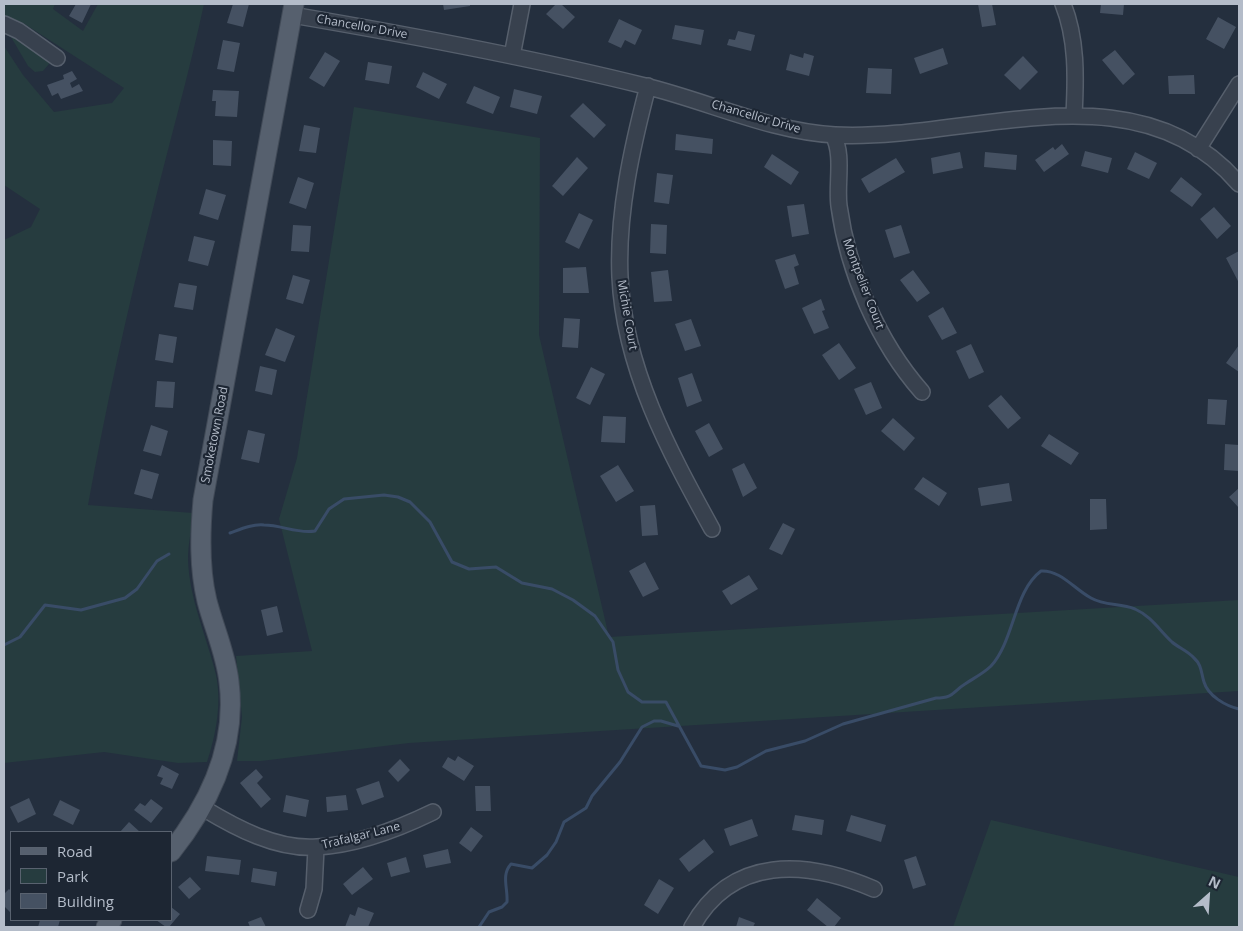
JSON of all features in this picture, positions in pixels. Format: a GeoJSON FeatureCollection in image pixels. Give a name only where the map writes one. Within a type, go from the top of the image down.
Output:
{"type":"FeatureCollection","features":[{"type":"Feature","properties":{"kind":"main road","name":"Smoketown Road"},"geometry":{"type":"LineString","coordinates":[[172,851],[203,808],[222,765],[231,704],[225,660],[207,602],[202,572],[200,532],[203,500],[293,9]]}},
{"type":"Feature","properties":{"kind":"street"},"geometry":{"type":"LineString","coordinates":[[512,56],[522,4]]}},
{"type":"Feature","properties":{"kind":"street"},"geometry":{"type":"LineString","coordinates":[[1063,4],[1070,22],[1074,53],[1074,115]]}},
{"type":"Feature","properties":{"kind":"street","name":"Chancellor Drive"},"geometry":{"type":"LineString","coordinates":[[293,9],[648,86],[779,126],[833,135],[887,134],[1074,115],[1124,119],[1148,125],[1198,149],[1217,163],[1239,184]]}},
{"type":"Feature","properties":{"kind":"street"},"geometry":{"type":"LineString","coordinates":[[4,24],[20,31],[56,58]]}},
{"type":"Feature","properties":{"kind":"street"},"geometry":{"type":"LineString","coordinates":[[1198,149],[1239,84]]}},
{"type":"Feature","properties":{"kind":"street","name":"Michie Court"},"geometry":{"type":"LineString","coordinates":[[648,86],[637,128],[622,218],[620,242],[622,302],[627,331],[648,399],[682,475],[712,529]]}},
{"type":"Feature","properties":{"kind":"street","name":"Montpelier Court"},"geometry":{"type":"LineString","coordinates":[[833,135],[838,144],[838,204],[851,258],[883,337],[897,361],[922,392]]}},
{"type":"Feature","properties":{"kind":"street","name":"Trafalgar Lane"},"geometry":{"type":"LineString","coordinates":[[203,808],[244,831],[270,840],[316,848],[379,834],[409,824],[433,812]]}},
{"type":"Feature","properties":{"kind":"street"},"geometry":{"type":"LineString","coordinates":[[308,910],[314,890],[316,848]]}},
{"type":"Feature","properties":{"kind":"street"},"geometry":{"type":"LineString","coordinates":[[692,927],[713,899],[725,888],[739,880],[769,870],[810,871],[834,875],[874,889]]}},
{"type":"Feature","properties":{"kind":"green space"},"geometry":{"type":"Polygon","coordinates":[[[4,4],[55,4],[53,9],[83,31],[98,4],[204,4],[126,322],[88,505],[193,513],[188,553],[189,574],[218,686],[215,730],[207,762],[178,763],[104,752],[4,763],[4,240],[31,227],[40,209],[4,185],[4,46],[23,75],[54,112],[112,103],[124,88],[23,23],[4,15],[4,4]]]}},
{"type":"Feature","properties":{"kind":"green space"},"geometry":{"type":"Polygon","coordinates":[[[8,32],[48,56],[49,64],[43,71],[35,72],[28,66],[8,32]]]}},
{"type":"Feature","properties":{"kind":"green space"},"geometry":{"type":"Polygon","coordinates":[[[354,107],[540,138],[539,335],[609,637],[1239,600],[1239,691],[409,743],[261,761],[237,761],[242,717],[236,656],[312,651],[279,519],[297,458],[354,107]]]}},
{"type":"Feature","properties":{"kind":"green space"},"geometry":{"type":"Polygon","coordinates":[[[991,820],[1239,877],[1239,927],[953,927],[991,820]]]}},
{"type":"Feature","properties":{"kind":"building"},"geometry":{"type":"Polygon","coordinates":[[[76,4],[91,4],[82,23],[69,16],[76,4]]]}},
{"type":"Feature","properties":{"kind":"building"},"geometry":{"type":"Polygon","coordinates":[[[233,4],[249,4],[243,27],[227,23],[233,4]]]}},
{"type":"Feature","properties":{"kind":"building"},"geometry":{"type":"Polygon","coordinates":[[[443,4],[470,4],[470,6],[444,10],[443,4]]]}},
{"type":"Feature","properties":{"kind":"building"},"geometry":{"type":"Polygon","coordinates":[[[556,4],[561,4],[575,17],[563,29],[546,14],[556,4]]]}},
{"type":"Feature","properties":{"kind":"building"},"geometry":{"type":"Polygon","coordinates":[[[978,4],[992,4],[996,25],[982,27],[978,4]]]}},
{"type":"Feature","properties":{"kind":"building"},"geometry":{"type":"Polygon","coordinates":[[[1101,4],[1124,4],[1123,15],[1100,13],[1101,4]]]}},
{"type":"Feature","properties":{"kind":"building"},"geometry":{"type":"Polygon","coordinates":[[[1218,17],[1236,27],[1224,49],[1206,39],[1218,17]]]}},
{"type":"Feature","properties":{"kind":"building"},"geometry":{"type":"Polygon","coordinates":[[[619,19],[642,30],[635,45],[625,40],[621,48],[608,42],[619,19]]]}},
{"type":"Feature","properties":{"kind":"building"},"geometry":{"type":"Polygon","coordinates":[[[675,25],[704,30],[701,45],[672,39],[675,25]]]}},
{"type":"Feature","properties":{"kind":"building"},"geometry":{"type":"Polygon","coordinates":[[[738,31],[755,35],[751,51],[727,45],[729,39],[735,40],[738,31]]]}},
{"type":"Feature","properties":{"kind":"building"},"geometry":{"type":"Polygon","coordinates":[[[223,40],[240,43],[234,72],[217,69],[223,40]]]}},
{"type":"Feature","properties":{"kind":"building"},"geometry":{"type":"Polygon","coordinates":[[[943,48],[948,64],[920,74],[914,58],[943,48]]]}},
{"type":"Feature","properties":{"kind":"building"},"geometry":{"type":"Polygon","coordinates":[[[1115,50],[1135,74],[1123,85],[1102,60],[1115,50]]]}},
{"type":"Feature","properties":{"kind":"building"},"geometry":{"type":"Polygon","coordinates":[[[325,52],[340,61],[324,87],[309,78],[325,52]]]}},
{"type":"Feature","properties":{"kind":"building"},"geometry":{"type":"Polygon","coordinates":[[[804,53],[814,56],[809,76],[786,70],[790,54],[803,58],[804,53]]]}},
{"type":"Feature","properties":{"kind":"building"},"geometry":{"type":"Polygon","coordinates":[[[1023,56],[1038,72],[1020,90],[1004,75],[1023,56]]]}},
{"type":"Feature","properties":{"kind":"building"},"geometry":{"type":"Polygon","coordinates":[[[368,62],[392,66],[389,84],[365,80],[368,62]]]}},
{"type":"Feature","properties":{"kind":"building"},"geometry":{"type":"Polygon","coordinates":[[[868,68],[892,69],[891,94],[866,93],[868,68]]]}},
{"type":"Feature","properties":{"kind":"building"},"geometry":{"type":"Polygon","coordinates":[[[72,71],[77,79],[70,83],[72,88],[79,84],[83,91],[61,99],[58,93],[52,96],[47,85],[64,79],[63,75],[72,71]]]}},
{"type":"Feature","properties":{"kind":"building"},"geometry":{"type":"Polygon","coordinates":[[[423,72],[447,84],[439,99],[416,87],[423,72]]]}},
{"type":"Feature","properties":{"kind":"building"},"geometry":{"type":"Polygon","coordinates":[[[1194,75],[1195,94],[1169,94],[1168,76],[1194,75]]]}},
{"type":"Feature","properties":{"kind":"building"},"geometry":{"type":"Polygon","coordinates":[[[474,86],[500,97],[493,114],[466,103],[474,86]]]}},
{"type":"Feature","properties":{"kind":"building"},"geometry":{"type":"Polygon","coordinates":[[[514,89],[542,96],[537,114],[510,107],[514,89]]]}},
{"type":"Feature","properties":{"kind":"building"},"geometry":{"type":"Polygon","coordinates":[[[213,90],[239,91],[237,117],[215,116],[216,101],[212,101],[213,90]]]}},
{"type":"Feature","properties":{"kind":"building"},"geometry":{"type":"Polygon","coordinates":[[[583,103],[606,125],[594,138],[570,116],[583,103]]]}},
{"type":"Feature","properties":{"kind":"building"},"geometry":{"type":"Polygon","coordinates":[[[304,125],[320,128],[316,153],[299,151],[304,125]]]}},
{"type":"Feature","properties":{"kind":"building"},"geometry":{"type":"Polygon","coordinates":[[[676,134],[713,139],[712,154],[675,150],[676,134]]]}},
{"type":"Feature","properties":{"kind":"building"},"geometry":{"type":"Polygon","coordinates":[[[213,140],[232,141],[231,166],[213,165],[213,140]]]}},
{"type":"Feature","properties":{"kind":"building"},"geometry":{"type":"Polygon","coordinates":[[[1062,144],[1069,154],[1044,172],[1035,160],[1053,147],[1055,150],[1062,144]]]}},
{"type":"Feature","properties":{"kind":"building"},"geometry":{"type":"Polygon","coordinates":[[[1085,151],[1112,158],[1108,173],[1081,166],[1085,151]]]}},
{"type":"Feature","properties":{"kind":"building"},"geometry":{"type":"Polygon","coordinates":[[[960,152],[963,168],[933,174],[931,158],[960,152]]]}},
{"type":"Feature","properties":{"kind":"building"},"geometry":{"type":"Polygon","coordinates":[[[985,152],[1017,155],[1016,170],[984,167],[985,152]]]}},
{"type":"Feature","properties":{"kind":"building"},"geometry":{"type":"Polygon","coordinates":[[[1135,152],[1157,163],[1149,179],[1127,169],[1135,152]]]}},
{"type":"Feature","properties":{"kind":"building"},"geometry":{"type":"Polygon","coordinates":[[[772,154],[799,172],[791,185],[764,167],[772,154]]]}},
{"type":"Feature","properties":{"kind":"building"},"geometry":{"type":"Polygon","coordinates":[[[577,157],[588,168],[563,196],[552,186],[577,157]]]}},
{"type":"Feature","properties":{"kind":"building"},"geometry":{"type":"Polygon","coordinates":[[[896,158],[905,172],[869,193],[861,179],[896,158]]]}},
{"type":"Feature","properties":{"kind":"building"},"geometry":{"type":"Polygon","coordinates":[[[657,173],[673,175],[669,204],[654,202],[657,173]]]}},
{"type":"Feature","properties":{"kind":"building"},"geometry":{"type":"Polygon","coordinates":[[[298,177],[314,183],[306,209],[289,203],[298,177]]]}},
{"type":"Feature","properties":{"kind":"building"},"geometry":{"type":"Polygon","coordinates":[[[1181,177],[1202,194],[1192,207],[1170,191],[1181,177]]]}},
{"type":"Feature","properties":{"kind":"building"},"geometry":{"type":"Polygon","coordinates":[[[206,189],[226,195],[218,220],[199,214],[206,189]]]}},
{"type":"Feature","properties":{"kind":"building"},"geometry":{"type":"Polygon","coordinates":[[[804,204],[809,234],[792,237],[787,206],[804,204]]]}},
{"type":"Feature","properties":{"kind":"building"},"geometry":{"type":"Polygon","coordinates":[[[1214,207],[1231,226],[1217,239],[1200,219],[1214,207]]]}},
{"type":"Feature","properties":{"kind":"building"},"geometry":{"type":"Polygon","coordinates":[[[579,213],[593,220],[579,249],[565,242],[579,213]]]}},
{"type":"Feature","properties":{"kind":"building"},"geometry":{"type":"Polygon","coordinates":[[[651,224],[667,225],[666,254],[650,253],[651,224]]]}},
{"type":"Feature","properties":{"kind":"building"},"geometry":{"type":"Polygon","coordinates":[[[293,225],[311,226],[309,252],[291,251],[293,225]]]}},
{"type":"Feature","properties":{"kind":"building"},"geometry":{"type":"Polygon","coordinates":[[[901,225],[910,253],[894,258],[885,230],[901,225]]]}},
{"type":"Feature","properties":{"kind":"building"},"geometry":{"type":"Polygon","coordinates":[[[194,236],[215,241],[208,266],[188,261],[194,236]]]}},
{"type":"Feature","properties":{"kind":"building"},"geometry":{"type":"Polygon","coordinates":[[[1239,251],[1239,283],[1226,258],[1239,251]]]}},
{"type":"Feature","properties":{"kind":"building"},"geometry":{"type":"Polygon","coordinates":[[[795,254],[799,265],[794,267],[799,284],[785,289],[775,260],[795,254]]]}},
{"type":"Feature","properties":{"kind":"building"},"geometry":{"type":"Polygon","coordinates":[[[586,267],[589,293],[563,293],[563,268],[586,267]]]}},
{"type":"Feature","properties":{"kind":"building"},"geometry":{"type":"Polygon","coordinates":[[[668,270],[672,301],[654,302],[651,272],[668,270]]]}},
{"type":"Feature","properties":{"kind":"building"},"geometry":{"type":"Polygon","coordinates":[[[913,270],[930,293],[917,302],[900,280],[913,270]]]}},
{"type":"Feature","properties":{"kind":"building"},"geometry":{"type":"Polygon","coordinates":[[[293,275],[310,280],[303,304],[286,299],[293,275]]]}},
{"type":"Feature","properties":{"kind":"building"},"geometry":{"type":"Polygon","coordinates":[[[179,283],[197,286],[193,310],[174,307],[179,283]]]}},
{"type":"Feature","properties":{"kind":"building"},"geometry":{"type":"Polygon","coordinates":[[[821,299],[825,310],[822,311],[829,328],[814,334],[802,308],[821,299]]]}},
{"type":"Feature","properties":{"kind":"building"},"geometry":{"type":"Polygon","coordinates":[[[943,307],[957,333],[942,340],[928,316],[943,307]]]}},
{"type":"Feature","properties":{"kind":"building"},"geometry":{"type":"Polygon","coordinates":[[[564,318],[580,319],[578,348],[562,347],[564,318]]]}},
{"type":"Feature","properties":{"kind":"building"},"geometry":{"type":"Polygon","coordinates":[[[691,319],[701,346],[685,351],[675,324],[691,319]]]}},
{"type":"Feature","properties":{"kind":"building"},"geometry":{"type":"Polygon","coordinates":[[[276,328],[295,336],[285,362],[265,355],[276,328]]]}},
{"type":"Feature","properties":{"kind":"building"},"geometry":{"type":"Polygon","coordinates":[[[159,334],[177,337],[173,363],[155,360],[159,334]]]}},
{"type":"Feature","properties":{"kind":"building"},"geometry":{"type":"Polygon","coordinates":[[[839,343],[856,368],[839,380],[822,355],[839,343]]]}},
{"type":"Feature","properties":{"kind":"building"},"geometry":{"type":"Polygon","coordinates":[[[971,344],[984,372],[969,379],[956,351],[971,344]]]}},
{"type":"Feature","properties":{"kind":"building"},"geometry":{"type":"Polygon","coordinates":[[[1239,345],[1239,372],[1226,363],[1239,345]]]}},
{"type":"Feature","properties":{"kind":"building"},"geometry":{"type":"Polygon","coordinates":[[[260,366],[277,370],[272,395],[255,391],[260,366]]]}},
{"type":"Feature","properties":{"kind":"building"},"geometry":{"type":"Polygon","coordinates":[[[591,367],[605,374],[590,405],[576,398],[591,367]]]}},
{"type":"Feature","properties":{"kind":"building"},"geometry":{"type":"Polygon","coordinates":[[[692,373],[702,401],[687,407],[678,378],[692,373]]]}},
{"type":"Feature","properties":{"kind":"building"},"geometry":{"type":"Polygon","coordinates":[[[157,381],[175,382],[173,408],[155,407],[157,381]]]}},
{"type":"Feature","properties":{"kind":"building"},"geometry":{"type":"Polygon","coordinates":[[[871,382],[882,408],[866,415],[854,389],[871,382]]]}},
{"type":"Feature","properties":{"kind":"building"},"geometry":{"type":"Polygon","coordinates":[[[1001,395],[1021,418],[1008,429],[988,406],[1001,395]]]}},
{"type":"Feature","properties":{"kind":"building"},"geometry":{"type":"Polygon","coordinates":[[[1208,399],[1227,400],[1225,425],[1207,424],[1208,399]]]}},
{"type":"Feature","properties":{"kind":"building"},"geometry":{"type":"Polygon","coordinates":[[[603,416],[626,417],[625,443],[601,442],[603,416]]]}},
{"type":"Feature","properties":{"kind":"building"},"geometry":{"type":"Polygon","coordinates":[[[893,418],[915,438],[904,451],[881,431],[893,418]]]}},
{"type":"Feature","properties":{"kind":"building"},"geometry":{"type":"Polygon","coordinates":[[[709,423],[723,449],[709,457],[695,431],[709,423]]]}},
{"type":"Feature","properties":{"kind":"building"},"geometry":{"type":"Polygon","coordinates":[[[151,425],[168,431],[161,456],[143,451],[151,425]]]}},
{"type":"Feature","properties":{"kind":"building"},"geometry":{"type":"Polygon","coordinates":[[[248,430],[265,434],[259,463],[241,459],[248,430]]]}},
{"type":"Feature","properties":{"kind":"building"},"geometry":{"type":"Polygon","coordinates":[[[1049,434],[1079,453],[1071,465],[1041,446],[1049,434]]]}},
{"type":"Feature","properties":{"kind":"building"},"geometry":{"type":"Polygon","coordinates":[[[1225,444],[1239,445],[1239,471],[1224,470],[1225,444]]]}},
{"type":"Feature","properties":{"kind":"building"},"geometry":{"type":"Polygon","coordinates":[[[744,463],[757,488],[743,497],[732,469],[744,463]]]}},
{"type":"Feature","properties":{"kind":"building"},"geometry":{"type":"Polygon","coordinates":[[[618,465],[634,491],[616,502],[600,476],[618,465]]]}},
{"type":"Feature","properties":{"kind":"building"},"geometry":{"type":"Polygon","coordinates":[[[141,469],[159,474],[152,499],[134,494],[141,469]]]}},
{"type":"Feature","properties":{"kind":"building"},"geometry":{"type":"Polygon","coordinates":[[[923,477],[947,493],[939,506],[914,489],[923,477]]]}},
{"type":"Feature","properties":{"kind":"building"},"geometry":{"type":"Polygon","coordinates":[[[1009,483],[1012,501],[981,506],[978,488],[1009,483]]]}},
{"type":"Feature","properties":{"kind":"building"},"geometry":{"type":"Polygon","coordinates":[[[1239,488],[1239,508],[1229,497],[1239,488]]]}},
{"type":"Feature","properties":{"kind":"building"},"geometry":{"type":"Polygon","coordinates":[[[1090,499],[1106,499],[1107,529],[1090,530],[1090,499]]]}},
{"type":"Feature","properties":{"kind":"building"},"geometry":{"type":"Polygon","coordinates":[[[655,505],[658,535],[642,536],[640,506],[655,505]]]}},
{"type":"Feature","properties":{"kind":"building"},"geometry":{"type":"Polygon","coordinates":[[[783,523],[795,529],[782,555],[769,549],[783,523]]]}},
{"type":"Feature","properties":{"kind":"building"},"geometry":{"type":"Polygon","coordinates":[[[645,562],[659,589],[643,597],[629,571],[645,562]]]}},
{"type":"Feature","properties":{"kind":"building"},"geometry":{"type":"Polygon","coordinates":[[[749,575],[758,589],[731,605],[722,591],[749,575]]]}},
{"type":"Feature","properties":{"kind":"building"},"geometry":{"type":"Polygon","coordinates":[[[277,606],[283,632],[267,636],[261,610],[277,606]]]}},
{"type":"Feature","properties":{"kind":"building"},"geometry":{"type":"Polygon","coordinates":[[[458,756],[474,766],[464,781],[442,767],[448,757],[455,761],[458,756]]]}},
{"type":"Feature","properties":{"kind":"building"},"geometry":{"type":"Polygon","coordinates":[[[400,759],[410,770],[398,782],[388,771],[400,759]]]}},
{"type":"Feature","properties":{"kind":"building"},"geometry":{"type":"Polygon","coordinates":[[[162,765],[179,774],[172,789],[160,784],[163,778],[157,776],[162,765]]]}},
{"type":"Feature","properties":{"kind":"building"},"geometry":{"type":"Polygon","coordinates":[[[256,769],[263,777],[257,783],[271,799],[261,808],[240,783],[256,769]]]}},
{"type":"Feature","properties":{"kind":"building"},"geometry":{"type":"Polygon","coordinates":[[[379,781],[384,797],[362,805],[356,789],[379,781]]]}},
{"type":"Feature","properties":{"kind":"building"},"geometry":{"type":"Polygon","coordinates":[[[475,786],[490,786],[491,811],[476,811],[475,786]]]}},
{"type":"Feature","properties":{"kind":"building"},"geometry":{"type":"Polygon","coordinates":[[[286,795],[309,800],[306,817],[283,812],[286,795]]]}},
{"type":"Feature","properties":{"kind":"building"},"geometry":{"type":"Polygon","coordinates":[[[346,795],[348,810],[327,812],[326,797],[346,795]]]}},
{"type":"Feature","properties":{"kind":"building"},"geometry":{"type":"Polygon","coordinates":[[[29,798],[36,814],[18,823],[10,807],[29,798]]]}},
{"type":"Feature","properties":{"kind":"building"},"geometry":{"type":"Polygon","coordinates":[[[151,799],[163,808],[151,823],[134,810],[140,803],[145,806],[151,799]]]}},
{"type":"Feature","properties":{"kind":"building"},"geometry":{"type":"Polygon","coordinates":[[[60,800],[80,810],[73,825],[53,815],[60,800]]]}},
{"type":"Feature","properties":{"kind":"building"},"geometry":{"type":"Polygon","coordinates":[[[795,815],[824,820],[822,835],[792,830],[795,815]]]}},
{"type":"Feature","properties":{"kind":"building"},"geometry":{"type":"Polygon","coordinates":[[[851,815],[886,825],[881,842],[846,831],[851,815]]]}},
{"type":"Feature","properties":{"kind":"building"},"geometry":{"type":"Polygon","coordinates":[[[752,819],[758,836],[730,846],[724,829],[752,819]]]}},
{"type":"Feature","properties":{"kind":"building"},"geometry":{"type":"Polygon","coordinates":[[[129,822],[139,831],[121,831],[129,822]]]}},
{"type":"Feature","properties":{"kind":"building"},"geometry":{"type":"Polygon","coordinates":[[[471,827],[483,836],[471,852],[459,843],[471,827]]]}},
{"type":"Feature","properties":{"kind":"building"},"geometry":{"type":"Polygon","coordinates":[[[704,839],[714,852],[689,872],[679,859],[704,839]]]}},
{"type":"Feature","properties":{"kind":"building"},"geometry":{"type":"Polygon","coordinates":[[[448,849],[451,863],[426,868],[423,855],[448,849]]]}},
{"type":"Feature","properties":{"kind":"building"},"geometry":{"type":"Polygon","coordinates":[[[207,856],[241,860],[239,875],[205,871],[207,856]]]}},
{"type":"Feature","properties":{"kind":"building"},"geometry":{"type":"Polygon","coordinates":[[[916,856],[926,885],[913,889],[904,860],[916,856]]]}},
{"type":"Feature","properties":{"kind":"building"},"geometry":{"type":"Polygon","coordinates":[[[406,857],[410,872],[391,877],[387,863],[406,857]]]}},
{"type":"Feature","properties":{"kind":"building"},"geometry":{"type":"Polygon","coordinates":[[[363,867],[373,879],[352,895],[343,884],[363,867]]]}},
{"type":"Feature","properties":{"kind":"building"},"geometry":{"type":"Polygon","coordinates":[[[253,868],[277,872],[275,886],[251,882],[253,868]]]}},
{"type":"Feature","properties":{"kind":"building"},"geometry":{"type":"Polygon","coordinates":[[[190,877],[201,889],[189,899],[178,887],[190,877]]]}},
{"type":"Feature","properties":{"kind":"building"},"geometry":{"type":"Polygon","coordinates":[[[659,879],[674,888],[658,914],[644,905],[659,879]]]}},
{"type":"Feature","properties":{"kind":"building"},"geometry":{"type":"Polygon","coordinates":[[[10,890],[10,912],[4,906],[4,894],[10,890]]]}},
{"type":"Feature","properties":{"kind":"building"},"geometry":{"type":"Polygon","coordinates":[[[817,898],[841,918],[834,927],[828,927],[807,910],[817,898]]]}},
{"type":"Feature","properties":{"kind":"building"},"geometry":{"type":"Polygon","coordinates":[[[358,907],[374,913],[368,927],[345,927],[350,914],[355,916],[358,907]]]}},
{"type":"Feature","properties":{"kind":"building"},"geometry":{"type":"Polygon","coordinates":[[[172,908],[180,914],[169,927],[157,921],[172,921],[172,908]]]}},
{"type":"Feature","properties":{"kind":"building"},"geometry":{"type":"Polygon","coordinates":[[[261,917],[266,927],[250,927],[248,922],[261,917]]]}},
{"type":"Feature","properties":{"kind":"building"},"geometry":{"type":"Polygon","coordinates":[[[739,917],[755,923],[753,927],[736,927],[739,917]]]}},
{"type":"Feature","properties":{"kind":"building"},"geometry":{"type":"Polygon","coordinates":[[[40,921],[60,921],[58,927],[38,927],[40,921]]]}},
{"type":"Feature","properties":{"kind":"waterway"},"geometry":{"type":"LineString","coordinates":[[230,533],[255,525],[271,525],[308,532],[315,531],[329,509],[344,499],[384,495],[398,497],[410,502],[430,522],[452,562],[469,569],[496,567],[522,583],[552,589],[573,600],[595,616],[613,642],[618,670],[628,692],[642,702],[666,702],[701,766],[725,770],[737,767],[766,751],[805,741],[843,724],[936,698],[950,696],[991,666],[999,656],[1019,603],[1032,580],[1041,571],[1061,577],[1096,601],[1129,607],[1141,612],[1172,642],[1189,653],[1197,661],[1206,687],[1213,696],[1223,703],[1239,709]]}},
{"type":"Feature","properties":{"kind":"waterway"},"geometry":{"type":"LineString","coordinates":[[4,645],[20,637],[45,605],[81,610],[125,598],[137,589],[157,561],[169,554]]}},
{"type":"Feature","properties":{"kind":"waterway"},"geometry":{"type":"LineString","coordinates":[[479,927],[489,912],[502,907],[507,902],[506,873],[511,864],[532,868],[547,855],[556,842],[564,822],[586,808],[592,796],[620,762],[642,727],[654,721],[678,726]]}}]}
